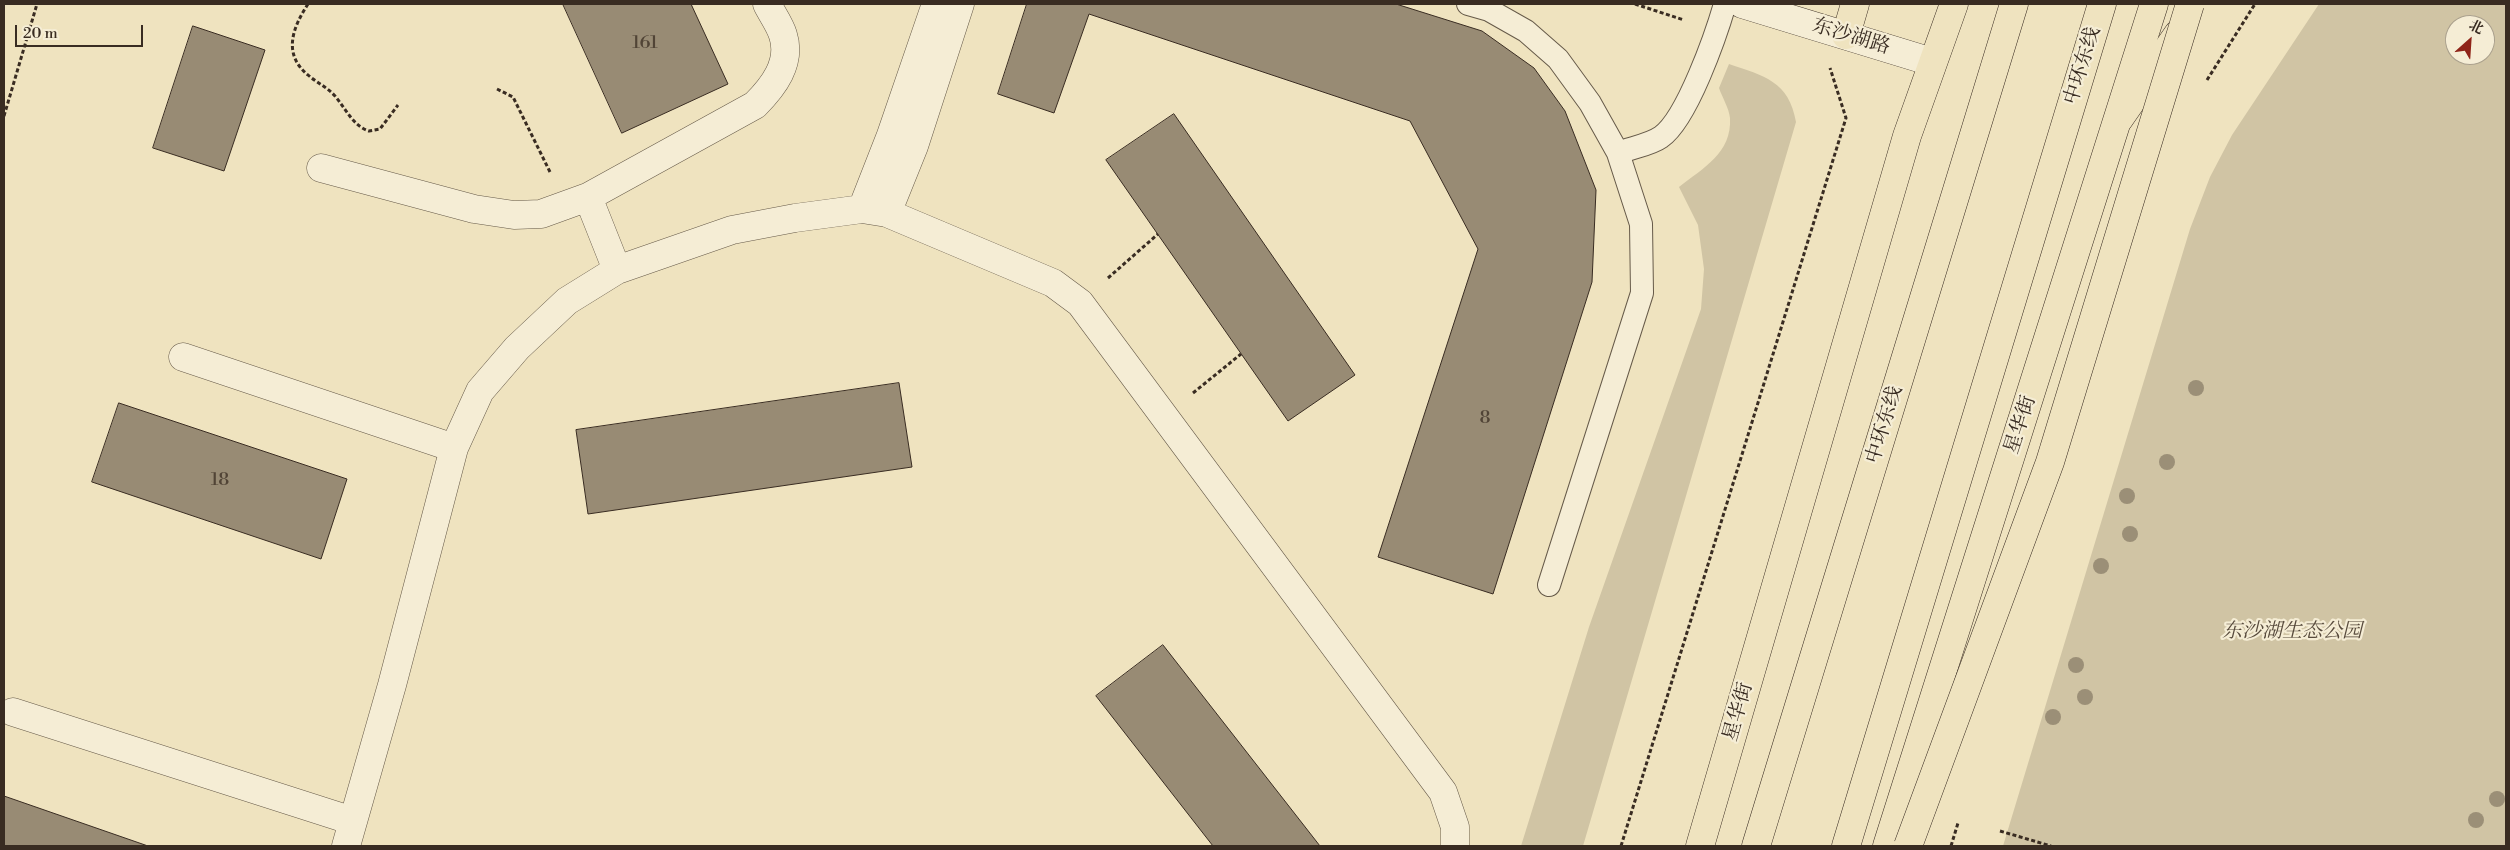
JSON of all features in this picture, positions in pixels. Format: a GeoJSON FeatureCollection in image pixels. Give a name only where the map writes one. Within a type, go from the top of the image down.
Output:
{"type":"FeatureCollection","features":[{"type":"Feature","properties":{"kind":"main road"},"geometry":{"type":"LineString","coordinates":[[1846,35],[1855,4]]}},
{"type":"Feature","properties":{"kind":"main road","name":"星华街"},"geometry":{"type":"LineString","coordinates":[[1700,846],[1904,145],[1954,4]]}},
{"type":"Feature","properties":{"kind":"main road","name":"中环东线"},"geometry":{"type":"LineString","coordinates":[[1756,846],[2014,4]]}},
{"type":"Feature","properties":{"kind":"main road","name":"中环东线"},"geometry":{"type":"LineString","coordinates":[[1846,846],[2102,4]]}},
{"type":"Feature","properties":{"kind":"main road","name":"星华街"},"geometry":{"type":"LineString","coordinates":[[1887,846],[2154,4]]}},
{"type":"Feature","properties":{"kind":"main road"},"geometry":{"type":"LineString","coordinates":[[1908,846],[2050,462],[2190,4]]}},
{"type":"Feature","properties":{"kind":"main road"},"geometry":{"type":"LineString","coordinates":[[2119,119],[2200,4]]}},
{"type":"Feature","properties":{"kind":"street"},"geometry":{"type":"LineString","coordinates":[[321,168],[474,209],[514,215],[541,214],[577,202],[755,105],[770,90],[779,75],[785,56],[783,36],[767,4]]}},
{"type":"Feature","properties":{"kind":"street"},"geometry":{"type":"LineString","coordinates":[[874,211],[891,135],[936,4]]}},
{"type":"Feature","properties":{"kind":"street"},"geometry":{"type":"LineString","coordinates":[[874,211],[914,146],[960,4]]}},
{"type":"Feature","properties":{"kind":"street","name":"东沙湖路"},"geometry":{"type":"LineString","coordinates":[[1742,4],[1932,62]]}},
{"type":"Feature","properties":{"kind":"street"},"geometry":{"type":"LineString","coordinates":[[577,202],[618,270]]}},
{"type":"Feature","properties":{"kind":"street"},"geometry":{"type":"LineString","coordinates":[[13,712],[349,834],[392,685],[454,448],[480,392],[518,348],[567,301],[618,270],[732,230],[796,218],[874,211],[1053,283],[1080,303],[1166,416],[1443,792],[1455,826],[1455,846]]}},
{"type":"Feature","properties":{"kind":"street"},"geometry":{"type":"LineString","coordinates":[[183,357],[454,448]]}},
{"type":"Feature","properties":{"kind":"lane"},"geometry":{"type":"LineString","coordinates":[[1468,4],[1489,10],[1526,31],[1558,59],[1590,103],[1618,153],[1641,224],[1642,292],[1549,585]]}},
{"type":"Feature","properties":{"kind":"lane"},"geometry":{"type":"LineString","coordinates":[[1618,153],[1661,137],[1682,110],[1711,48],[1725,4]]}},
{"type":"Feature","properties":{"kind":"path"},"geometry":{"type":"LineString","coordinates":[[4,116],[37,4]]}},
{"type":"Feature","properties":{"kind":"path"},"geometry":{"type":"LineString","coordinates":[[308,4],[293,31],[291,43],[294,59],[307,74],[328,89],[356,124],[369,132],[380,129],[398,105]]}},
{"type":"Feature","properties":{"kind":"path"},"geometry":{"type":"LineString","coordinates":[[1621,846],[1846,118],[1816,26]]}},
{"type":"Feature","properties":{"kind":"path"},"geometry":{"type":"LineString","coordinates":[[497,89],[513,97],[577,202]]}},
{"type":"Feature","properties":{"kind":"path"},"geometry":{"type":"LineString","coordinates":[[1080,303],[1158,234]]}},
{"type":"Feature","properties":{"kind":"path"},"geometry":{"type":"LineString","coordinates":[[1166,416],[1240,354]]}},
{"type":"Feature","properties":{"kind":"path"},"geometry":{"type":"LineString","coordinates":[[2000,831],[2051,846]]}},
{"type":"Feature","properties":{"kind":"green space","name":"东沙湖生态公园"},"geometry":{"type":"Polygon","coordinates":[[[2319,4],[2506,4],[2506,846],[2003,846],[2190,229],[2210,177],[2232,135],[2319,4]]]}},
{"type":"Feature","properties":{"kind":"green space"},"geometry":{"type":"Polygon","coordinates":[[[1729,64],[1753,72],[1773,82],[1788,97],[1796,122],[1583,846],[1521,846],[1589,627],[1701,309],[1704,269],[1698,225],[1679,187],[1706,166],[1721,150],[1726,141],[1730,118],[1719,88],[1729,64]]]}},
{"type":"Feature","properties":{"kind":"building"},"geometry":{"type":"Polygon","coordinates":[[[563,4],[691,4],[728,84],[622,133],[563,4]]]}},
{"type":"Feature","properties":{"kind":"building"},"geometry":{"type":"Polygon","coordinates":[[[1027,4],[1396,4],[1482,31],[1534,68],[1565,111],[1596,190],[1592,282],[1493,594],[1378,557],[1478,249],[1410,121],[1089,14],[1054,113],[998,94],[1027,4]]]}},
{"type":"Feature","properties":{"kind":"building"},"geometry":{"type":"Polygon","coordinates":[[[193,26],[265,50],[224,171],[153,148],[193,26]]]}},
{"type":"Feature","properties":{"kind":"building"},"geometry":{"type":"Polygon","coordinates":[[[1174,114],[1355,375],[1288,421],[1106,160],[1174,114]]]}},
{"type":"Feature","properties":{"kind":"building"},"geometry":{"type":"Polygon","coordinates":[[[899,383],[912,467],[588,514],[576,430],[899,383]]]}},
{"type":"Feature","properties":{"kind":"building"},"geometry":{"type":"Polygon","coordinates":[[[119,403],[347,479],[321,559],[92,482],[119,403]]]}},
{"type":"Feature","properties":{"kind":"building"},"geometry":{"type":"Polygon","coordinates":[[[1163,645],[1320,846],[1213,846],[1096,696],[1163,645]]]}},
{"type":"Feature","properties":{"kind":"building"},"geometry":{"type":"Polygon","coordinates":[[[4,796],[148,846],[4,846],[4,796]]]}}]}
